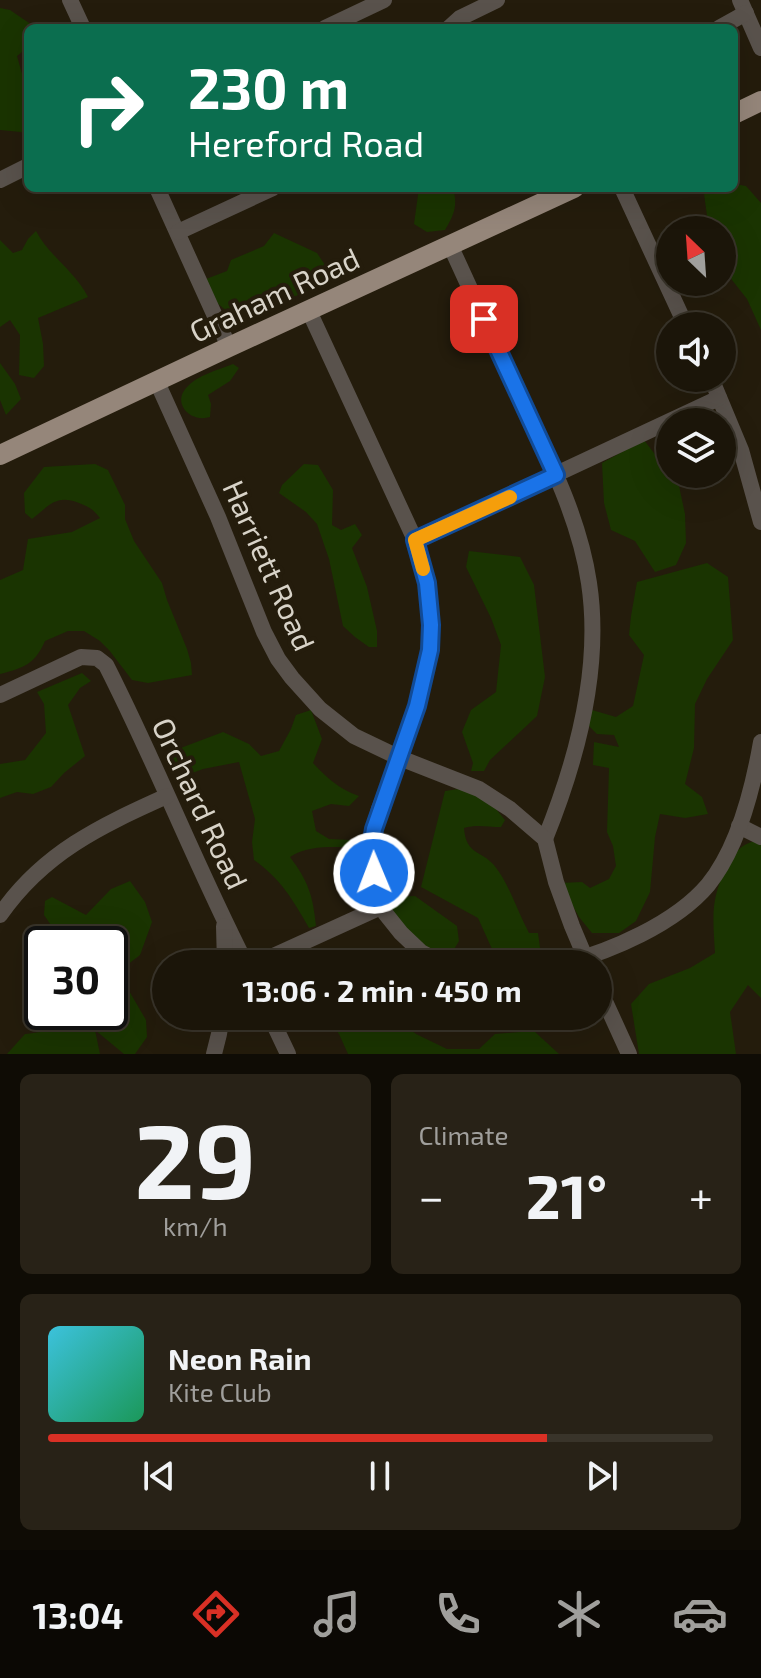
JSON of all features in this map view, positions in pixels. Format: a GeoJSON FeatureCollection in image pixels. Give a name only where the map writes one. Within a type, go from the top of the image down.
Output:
{"type":"FeatureCollection","features":[{"type":"Feature","properties":{"kind":"main road"},"geometry":{"type":"LineString","coordinates":[[738,112],[761,101]]}},
{"type":"Feature","properties":{"kind":"main road","name":"Graham Road"},"geometry":{"type":"LineString","coordinates":[[0,455],[565,192]]}},
{"type":"Feature","properties":{"kind":"street"},"geometry":{"type":"LineString","coordinates":[[70,0],[81,24]]}},
{"type":"Feature","properties":{"kind":"street"},"geometry":{"type":"LineString","coordinates":[[333,24],[384,0]]}},
{"type":"Feature","properties":{"kind":"street"},"geometry":{"type":"LineString","coordinates":[[453,24],[497,0]]}},
{"type":"Feature","properties":{"kind":"street"},"geometry":{"type":"LineString","coordinates":[[724,24],[743,7],[761,48]]}},
{"type":"Feature","properties":{"kind":"street"},"geometry":{"type":"LineString","coordinates":[[0,180],[24,168]]}},
{"type":"Feature","properties":{"kind":"street"},"geometry":{"type":"LineString","coordinates":[[159,192],[229,347]]}},
{"type":"Feature","properties":{"kind":"street"},"geometry":{"type":"LineString","coordinates":[[178,232],[264,192]]}},
{"type":"Feature","properties":{"kind":"street"},"geometry":{"type":"LineString","coordinates":[[624,192],[680,312]]}},
{"type":"Feature","properties":{"kind":"street"},"geometry":{"type":"LineString","coordinates":[[450,245],[556,475],[578,532],[588,570],[592,637],[586,702],[557,809],[545,839],[556,882],[582,950]]}},
{"type":"Feature","properties":{"kind":"street"},"geometry":{"type":"LineString","coordinates":[[309,311],[415,540],[427,583],[430,650],[417,706],[379,809],[372,838],[375,890],[381,907],[420,950]]}},
{"type":"Feature","properties":{"kind":"street","name":"Harriett Road"},"geometry":{"type":"LineString","coordinates":[[157,382],[218,517],[264,632],[278,659],[308,697],[354,736],[479,789],[510,809],[545,839]]}},
{"type":"Feature","properties":{"kind":"street"},"geometry":{"type":"LineString","coordinates":[[717,392],[745,461],[761,522]]}},
{"type":"Feature","properties":{"kind":"street"},"geometry":{"type":"LineString","coordinates":[[415,540],[719,398]]}},
{"type":"Feature","properties":{"kind":"street","name":"Orchard Road"},"geometry":{"type":"LineString","coordinates":[[0,695],[81,657],[97,658],[106,665],[239,950]]}},
{"type":"Feature","properties":{"kind":"street"},"geometry":{"type":"LineString","coordinates":[[608,950],[673,915],[704,889],[715,875],[739,826],[761,742]]}},
{"type":"Feature","properties":{"kind":"street"},"geometry":{"type":"LineString","coordinates":[[0,915],[35,874],[65,848],[106,824],[167,796]]}},
{"type":"Feature","properties":{"kind":"street"},"geometry":{"type":"LineString","coordinates":[[739,826],[761,837]]}},
{"type":"Feature","properties":{"kind":"street"},"geometry":{"type":"LineString","coordinates":[[287,950],[381,907]]}},
{"type":"Feature","properties":{"kind":"street"},"geometry":{"type":"LineString","coordinates":[[224,920],[225,950]]}},
{"type":"Feature","properties":{"kind":"street"},"geometry":{"type":"LineString","coordinates":[[612,1017],[629,1054]]}},
{"type":"Feature","properties":{"kind":"street"},"geometry":{"type":"LineString","coordinates":[[214,1054],[220,1030]]}},
{"type":"Feature","properties":{"kind":"street"},"geometry":{"type":"LineString","coordinates":[[277,1030],[288,1054]]}},
{"type":"Feature","properties":{"kind":"green space"},"geometry":{"type":"Polygon","coordinates":[[[0,8],[10,10],[31,24],[24,24],[24,50],[17,56],[24,81],[24,134],[0,130],[0,8]]]}},
{"type":"Feature","properties":{"kind":"green space"},"geometry":{"type":"Polygon","coordinates":[[[738,185],[746,186],[761,203],[761,330],[747,299],[736,285],[736,216],[707,216],[704,194],[707,192],[738,192],[738,185]]]}},
{"type":"Feature","properties":{"kind":"green space"},"geometry":{"type":"Polygon","coordinates":[[[417,192],[454,192],[454,210],[445,230],[427,232],[414,224],[417,192]]]}},
{"type":"Feature","properties":{"kind":"green space"},"geometry":{"type":"Polygon","coordinates":[[[36,231],[88,297],[38,318],[44,366],[34,378],[19,375],[20,335],[10,320],[0,327],[0,240],[13,253],[22,250],[36,231]]]}},
{"type":"Feature","properties":{"kind":"green space"},"geometry":{"type":"Polygon","coordinates":[[[274,233],[317,253],[331,279],[256,314],[242,316],[228,312],[217,303],[206,279],[227,271],[231,260],[264,246],[274,233]]]}},
{"type":"Feature","properties":{"kind":"green space"},"geometry":{"type":"Polygon","coordinates":[[[0,363],[21,399],[6,415],[0,400],[0,363]]]}},
{"type":"Feature","properties":{"kind":"green space"},"geometry":{"type":"Polygon","coordinates":[[[233,364],[239,368],[230,381],[208,395],[210,417],[190,415],[181,400],[186,388],[208,373],[233,364]]]}},
{"type":"Feature","properties":{"kind":"green space"},"geometry":{"type":"Polygon","coordinates":[[[644,440],[656,456],[656,488],[679,488],[685,514],[686,543],[676,565],[655,572],[635,541],[611,530],[604,503],[602,463],[644,440]]]}},
{"type":"Feature","properties":{"kind":"green space"},"geometry":{"type":"Polygon","coordinates":[[[95,464],[108,470],[125,505],[125,519],[134,541],[162,583],[187,649],[192,675],[148,683],[132,680],[109,650],[84,631],[68,631],[45,641],[28,664],[0,674],[0,580],[23,570],[28,539],[72,532],[100,518],[86,506],[64,500],[53,503],[32,519],[25,513],[24,493],[44,467],[95,464]]]}},
{"type":"Feature","properties":{"kind":"green space"},"geometry":{"type":"Polygon","coordinates":[[[304,464],[318,465],[333,490],[332,525],[341,530],[355,524],[362,535],[352,548],[367,587],[377,631],[377,647],[369,647],[343,626],[329,559],[317,524],[279,493],[282,485],[304,464]]]}},
{"type":"Feature","properties":{"kind":"green space"},"geometry":{"type":"Polygon","coordinates":[[[469,551],[520,557],[534,585],[545,677],[537,716],[490,760],[484,771],[471,771],[473,763],[462,732],[471,710],[496,692],[501,645],[466,567],[469,551]]]}},
{"type":"Feature","properties":{"kind":"green space"},"geometry":{"type":"Polygon","coordinates":[[[707,563],[728,577],[733,640],[707,679],[695,704],[694,748],[685,784],[702,797],[708,814],[685,818],[660,814],[650,892],[636,921],[619,933],[592,933],[560,883],[582,882],[590,888],[609,879],[616,866],[607,832],[609,768],[593,765],[594,742],[619,747],[614,735],[597,734],[582,719],[592,710],[616,717],[633,706],[644,655],[629,635],[637,582],[707,563]]]}},
{"type":"Feature","properties":{"kind":"green space"},"geometry":{"type":"Polygon","coordinates":[[[82,673],[91,681],[80,688],[68,705],[85,756],[51,787],[33,794],[17,792],[0,798],[0,764],[25,760],[46,733],[44,704],[37,692],[82,673]]]}},
{"type":"Feature","properties":{"kind":"green space"},"geometry":{"type":"Polygon","coordinates":[[[311,710],[322,739],[313,763],[345,790],[359,796],[349,806],[331,804],[312,811],[316,831],[329,839],[351,840],[351,847],[311,849],[290,857],[311,897],[316,926],[309,928],[279,882],[254,860],[252,842],[255,819],[239,762],[187,775],[176,768],[170,752],[223,732],[249,744],[261,756],[279,751],[296,715],[311,710]]]}},
{"type":"Feature","properties":{"kind":"green space"},"geometry":{"type":"Polygon","coordinates":[[[465,788],[496,809],[505,820],[501,827],[464,828],[465,837],[471,848],[489,860],[500,873],[529,933],[538,933],[540,950],[492,950],[478,918],[421,887],[445,791],[465,788]]]}},
{"type":"Feature","properties":{"kind":"green space"},"geometry":{"type":"Polygon","coordinates":[[[754,841],[761,845],[761,998],[748,985],[730,1012],[736,1054],[639,1054],[631,1004],[649,984],[690,968],[715,953],[713,918],[718,889],[735,853],[754,841]]]}},
{"type":"Feature","properties":{"kind":"green space"},"geometry":{"type":"Polygon","coordinates":[[[130,881],[145,902],[152,922],[140,955],[128,964],[128,926],[52,926],[44,915],[45,901],[52,897],[86,915],[111,889],[130,881]]]}},
{"type":"Feature","properties":{"kind":"green space"},"geometry":{"type":"Polygon","coordinates":[[[415,896],[457,926],[459,941],[454,950],[434,950],[422,943],[387,904],[391,897],[415,896]]]}},
{"type":"Feature","properties":{"kind":"green space"},"geometry":{"type":"Polygon","coordinates":[[[128,989],[146,1020],[147,1037],[135,1054],[124,1054],[95,1030],[128,1030],[128,989]]]}},
{"type":"Feature","properties":{"kind":"green space"},"geometry":{"type":"Polygon","coordinates":[[[95,1030],[100,1054],[7,1054],[25,1034],[95,1030]]]}},
{"type":"Feature","properties":{"kind":"green space"},"geometry":{"type":"Polygon","coordinates":[[[336,1030],[411,1030],[447,1049],[479,1049],[495,1034],[534,1031],[559,1054],[348,1054],[336,1030]]]}},
{"type":"Feature","properties":{"kind":"slow traffic"},"geometry":{"type":"LineString","coordinates":[[423,569],[415,540],[510,497]]}},
{"type":"Feature","properties":{"kind":"route"},"geometry":{"type":"LineString","coordinates":[[374,873],[371,847],[379,809],[417,706],[430,650],[427,583],[415,540],[556,475],[484,319]]}}]}
